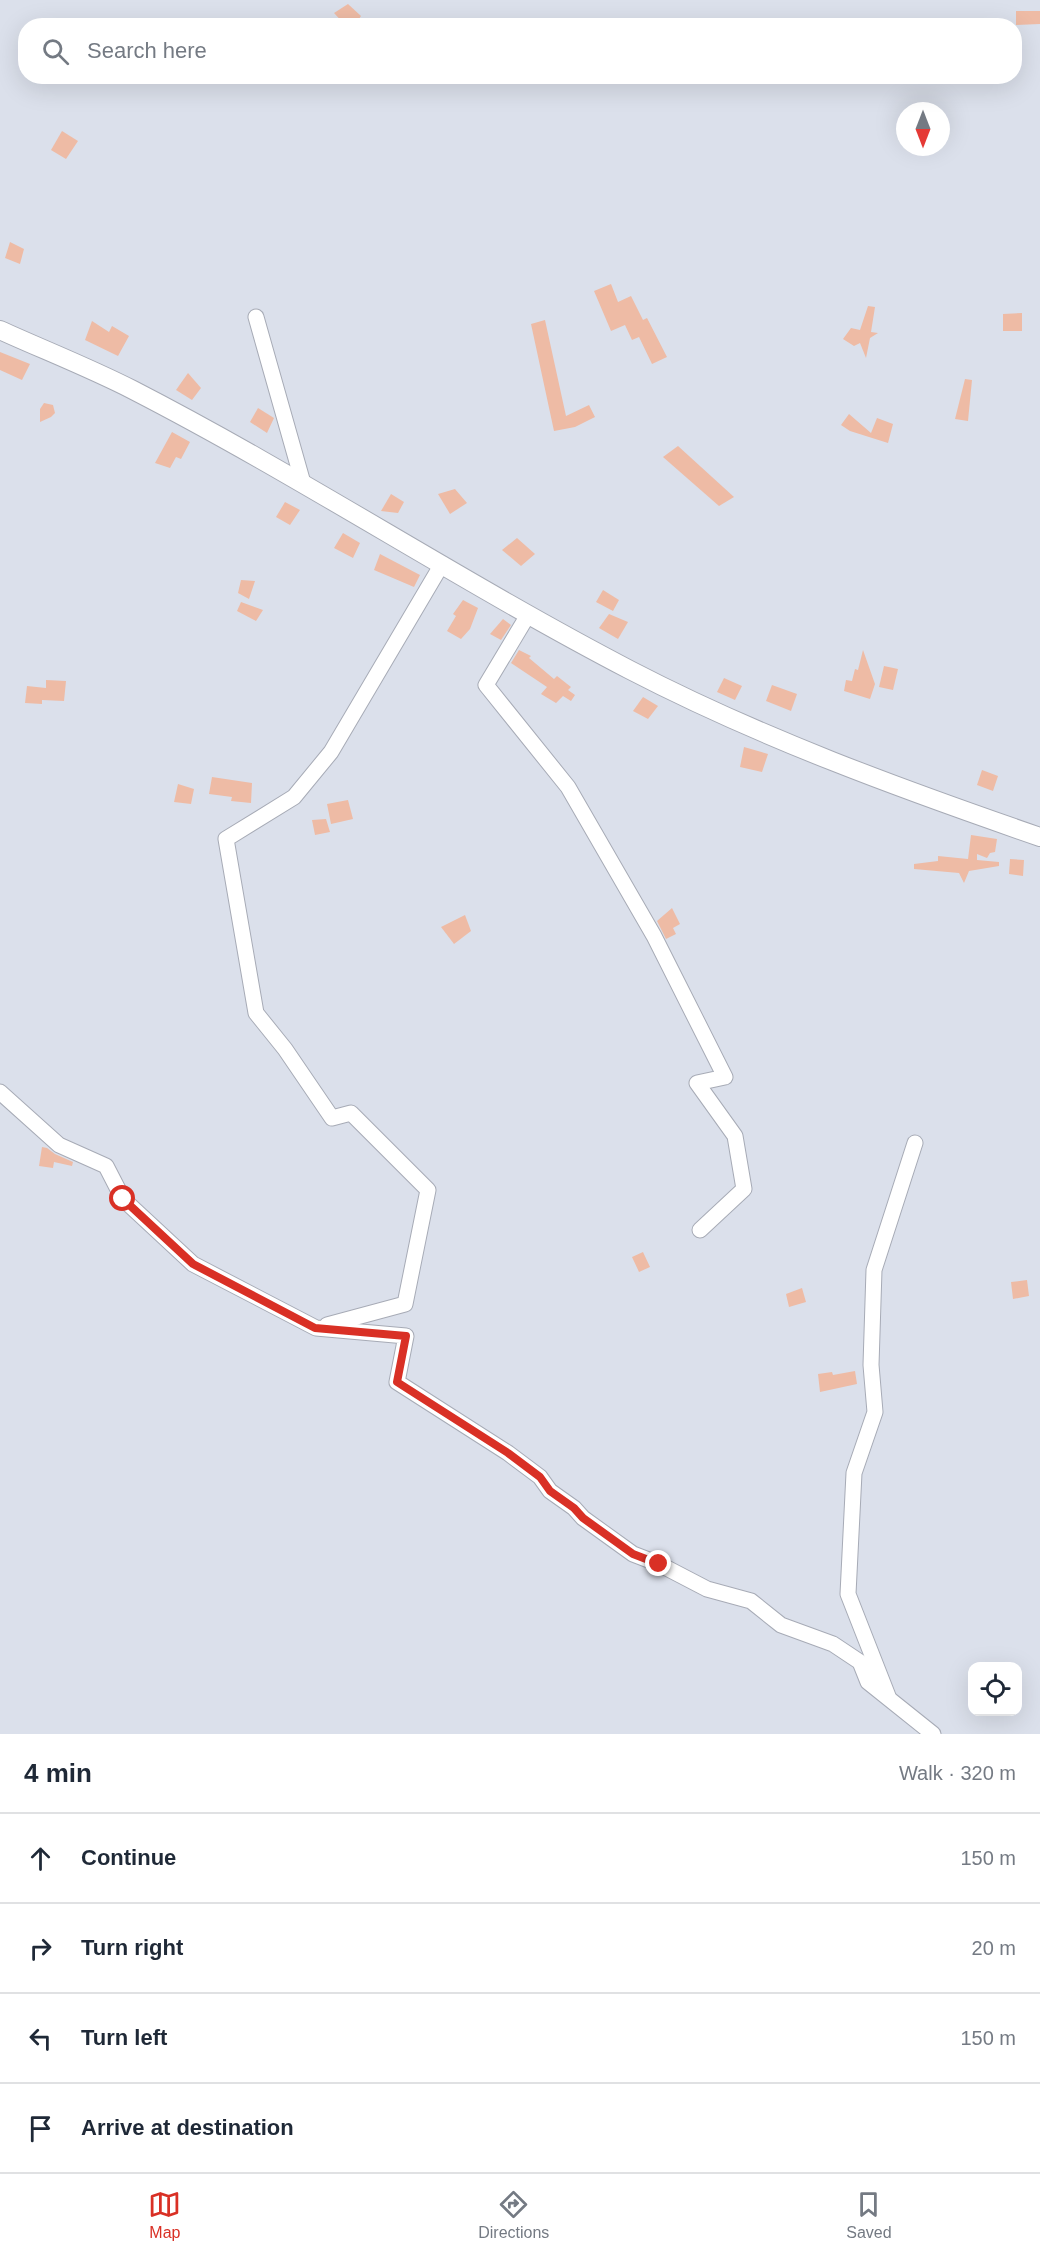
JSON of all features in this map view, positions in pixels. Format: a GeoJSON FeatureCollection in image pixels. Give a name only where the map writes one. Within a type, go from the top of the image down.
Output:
{"type":"FeatureCollection","features":[{"type":"Feature","properties":{"kind":"street"},"geometry":{"type":"LineString","coordinates":[[256,317],[303,483]]}},
{"type":"Feature","properties":{"kind":"street"},"geometry":{"type":"LineString","coordinates":[[0,330],[130,388],[303,483],[528,615],[699,705],[868,775],[1040,837]]}},
{"type":"Feature","properties":{"kind":"street"},"geometry":{"type":"LineString","coordinates":[[315,1328],[405,1304],[428,1190],[351,1113],[332,1118],[285,1049],[256,1013],[226,840],[294,797],[331,752],[442,564]]}},
{"type":"Feature","properties":{"kind":"street"},"geometry":{"type":"LineString","coordinates":[[528,615],[486,686],[568,787],[654,936],[726,1077],[697,1083],[735,1136],[744,1190],[700,1230]]}},
{"type":"Feature","properties":{"kind":"street"},"geometry":{"type":"LineString","coordinates":[[0,1092],[59,1145],[106,1166],[123,1199],[193,1264],[315,1328],[406,1336],[397,1382],[508,1453],[540,1477],[550,1491],[574,1508],[583,1518],[633,1554],[707,1588],[751,1601],[781,1625],[833,1644],[860,1662],[868,1682],[933,1734]]}},
{"type":"Feature","properties":{"kind":"street"},"geometry":{"type":"LineString","coordinates":[[889,1698],[848,1594],[854,1473],[875,1412],[871,1365],[874,1270],[915,1143]]}},
{"type":"Feature","properties":{"kind":"building"},"geometry":{"type":"Polygon","coordinates":[[[348,4],[361,16],[360,18],[339,18],[334,13],[348,4]]]}},
{"type":"Feature","properties":{"kind":"building"},"geometry":{"type":"Polygon","coordinates":[[[1016,11],[1040,11],[1040,24],[1022,25],[1022,18],[1016,18],[1016,11]]]}},
{"type":"Feature","properties":{"kind":"building"},"geometry":{"type":"Polygon","coordinates":[[[62,131],[78,141],[66,159],[51,150],[62,131]]]}},
{"type":"Feature","properties":{"kind":"building"},"geometry":{"type":"Polygon","coordinates":[[[10,242],[24,249],[20,264],[5,258],[10,242]]]}},
{"type":"Feature","properties":{"kind":"building"},"geometry":{"type":"Polygon","coordinates":[[[611,284],[618,302],[631,296],[643,320],[647,318],[667,357],[652,364],[639,337],[632,340],[625,325],[611,331],[594,291],[611,284]]]}},
{"type":"Feature","properties":{"kind":"building"},"geometry":{"type":"Polygon","coordinates":[[[868,306],[875,307],[871,332],[878,333],[870,338],[866,358],[860,343],[854,346],[843,339],[851,328],[860,330],[868,306]]]}},
{"type":"Feature","properties":{"kind":"building"},"geometry":{"type":"Polygon","coordinates":[[[1022,313],[1022,331],[1003,331],[1003,314],[1022,313]]]}},
{"type":"Feature","properties":{"kind":"building"},"geometry":{"type":"Polygon","coordinates":[[[545,320],[566,416],[589,405],[595,417],[575,427],[554,431],[531,324],[545,320]]]}},
{"type":"Feature","properties":{"kind":"building"},"geometry":{"type":"Polygon","coordinates":[[[92,321],[109,332],[112,326],[129,336],[118,356],[85,340],[92,321]]]}},
{"type":"Feature","properties":{"kind":"building"},"geometry":{"type":"Polygon","coordinates":[[[0,352],[30,364],[22,380],[0,370],[0,352]]]}},
{"type":"Feature","properties":{"kind":"building"},"geometry":{"type":"Polygon","coordinates":[[[188,373],[201,388],[192,400],[176,390],[188,373]]]}},
{"type":"Feature","properties":{"kind":"building"},"geometry":{"type":"Polygon","coordinates":[[[965,379],[972,380],[968,421],[955,419],[965,379]]]}},
{"type":"Feature","properties":{"kind":"building"},"geometry":{"type":"Polygon","coordinates":[[[44,403],[53,405],[55,413],[40,422],[40,409],[44,403]]]}},
{"type":"Feature","properties":{"kind":"building"},"geometry":{"type":"Polygon","coordinates":[[[258,408],[274,418],[267,433],[250,422],[258,408]]]}},
{"type":"Feature","properties":{"kind":"building"},"geometry":{"type":"Polygon","coordinates":[[[849,414],[871,433],[877,418],[893,424],[888,443],[850,431],[841,425],[849,414]]]}},
{"type":"Feature","properties":{"kind":"building"},"geometry":{"type":"Polygon","coordinates":[[[172,432],[190,442],[181,459],[176,457],[170,468],[155,463],[172,432]]]}},
{"type":"Feature","properties":{"kind":"building"},"geometry":{"type":"Polygon","coordinates":[[[678,446],[734,497],[719,506],[663,457],[678,446]]]}},
{"type":"Feature","properties":{"kind":"building"},"geometry":{"type":"Polygon","coordinates":[[[455,489],[467,503],[450,514],[438,494],[455,489]]]}},
{"type":"Feature","properties":{"kind":"building"},"geometry":{"type":"Polygon","coordinates":[[[391,494],[404,502],[398,513],[381,511],[391,494]]]}},
{"type":"Feature","properties":{"kind":"building"},"geometry":{"type":"Polygon","coordinates":[[[285,502],[300,510],[290,525],[276,517],[285,502]]]}},
{"type":"Feature","properties":{"kind":"building"},"geometry":{"type":"Polygon","coordinates":[[[343,533],[360,543],[353,558],[334,548],[343,533]]]}},
{"type":"Feature","properties":{"kind":"building"},"geometry":{"type":"Polygon","coordinates":[[[517,538],[535,554],[521,566],[502,550],[517,538]]]}},
{"type":"Feature","properties":{"kind":"building"},"geometry":{"type":"Polygon","coordinates":[[[380,554],[420,575],[414,587],[374,570],[380,554]]]}},
{"type":"Feature","properties":{"kind":"building"},"geometry":{"type":"Polygon","coordinates":[[[241,580],[255,581],[249,599],[238,593],[241,580]]]}},
{"type":"Feature","properties":{"kind":"building"},"geometry":{"type":"Polygon","coordinates":[[[603,590],[619,600],[613,611],[596,602],[603,590]]]}},
{"type":"Feature","properties":{"kind":"building"},"geometry":{"type":"Polygon","coordinates":[[[463,600],[478,608],[470,629],[461,639],[447,631],[456,616],[453,614],[463,600]]]}},
{"type":"Feature","properties":{"kind":"building"},"geometry":{"type":"Polygon","coordinates":[[[241,602],[263,610],[256,621],[237,611],[241,602]]]}},
{"type":"Feature","properties":{"kind":"building"},"geometry":{"type":"Polygon","coordinates":[[[609,614],[628,622],[618,639],[599,628],[609,614]]]}},
{"type":"Feature","properties":{"kind":"building"},"geometry":{"type":"Polygon","coordinates":[[[503,619],[511,625],[501,640],[490,634],[503,619]]]}},
{"type":"Feature","properties":{"kind":"building"},"geometry":{"type":"Polygon","coordinates":[[[519,650],[531,656],[529,658],[554,679],[557,676],[571,687],[568,690],[575,695],[571,701],[563,696],[556,703],[541,694],[547,687],[511,663],[519,650]]]}},
{"type":"Feature","properties":{"kind":"building"},"geometry":{"type":"Polygon","coordinates":[[[863,650],[875,684],[870,699],[844,691],[846,680],[852,681],[855,669],[858,670],[863,650]]]}},
{"type":"Feature","properties":{"kind":"building"},"geometry":{"type":"Polygon","coordinates":[[[884,666],[898,669],[893,690],[879,687],[884,666]]]}},
{"type":"Feature","properties":{"kind":"building"},"geometry":{"type":"Polygon","coordinates":[[[724,678],[742,686],[735,700],[717,692],[724,678]]]}},
{"type":"Feature","properties":{"kind":"building"},"geometry":{"type":"Polygon","coordinates":[[[46,680],[66,681],[64,701],[42,700],[42,704],[25,703],[27,686],[46,688],[46,680]]]}},
{"type":"Feature","properties":{"kind":"building"},"geometry":{"type":"Polygon","coordinates":[[[772,685],[797,694],[791,711],[766,701],[772,685]]]}},
{"type":"Feature","properties":{"kind":"building"},"geometry":{"type":"Polygon","coordinates":[[[643,697],[658,706],[648,719],[633,711],[643,697]]]}},
{"type":"Feature","properties":{"kind":"building"},"geometry":{"type":"Polygon","coordinates":[[[744,747],[768,754],[762,772],[740,767],[744,747]]]}},
{"type":"Feature","properties":{"kind":"building"},"geometry":{"type":"Polygon","coordinates":[[[982,770],[998,776],[993,791],[977,785],[982,770]]]}},
{"type":"Feature","properties":{"kind":"building"},"geometry":{"type":"Polygon","coordinates":[[[212,777],[252,783],[251,803],[231,801],[232,797],[209,794],[212,777]]]}},
{"type":"Feature","properties":{"kind":"building"},"geometry":{"type":"Polygon","coordinates":[[[178,784],[194,789],[191,804],[174,802],[178,784]]]}},
{"type":"Feature","properties":{"kind":"building"},"geometry":{"type":"Polygon","coordinates":[[[348,800],[353,819],[331,824],[327,804],[348,800]]]}},
{"type":"Feature","properties":{"kind":"building"},"geometry":{"type":"Polygon","coordinates":[[[326,819],[330,832],[315,835],[312,820],[326,819]]]}},
{"type":"Feature","properties":{"kind":"building"},"geometry":{"type":"Polygon","coordinates":[[[971,835],[997,839],[995,852],[990,853],[987,858],[977,854],[977,860],[999,862],[999,866],[969,871],[964,883],[959,873],[914,869],[914,864],[938,861],[938,856],[968,859],[971,835]]]}},
{"type":"Feature","properties":{"kind":"building"},"geometry":{"type":"Polygon","coordinates":[[[1010,859],[1024,860],[1023,876],[1009,874],[1010,859]]]}},
{"type":"Feature","properties":{"kind":"building"},"geometry":{"type":"Polygon","coordinates":[[[672,908],[680,924],[673,928],[676,934],[666,939],[657,921],[672,908]]]}},
{"type":"Feature","properties":{"kind":"building"},"geometry":{"type":"Polygon","coordinates":[[[465,915],[471,931],[454,944],[441,927],[465,915]]]}},
{"type":"Feature","properties":{"kind":"building"},"geometry":{"type":"Polygon","coordinates":[[[42,1147],[73,1162],[72,1166],[54,1162],[53,1168],[39,1166],[42,1147]]]}},
{"type":"Feature","properties":{"kind":"building"},"geometry":{"type":"Polygon","coordinates":[[[643,1252],[650,1267],[639,1272],[632,1257],[643,1252]]]}},
{"type":"Feature","properties":{"kind":"building"},"geometry":{"type":"Polygon","coordinates":[[[1027,1280],[1029,1296],[1013,1299],[1011,1282],[1027,1280]]]}},
{"type":"Feature","properties":{"kind":"building"},"geometry":{"type":"Polygon","coordinates":[[[802,1288],[806,1302],[789,1307],[786,1294],[802,1288]]]}},
{"type":"Feature","properties":{"kind":"building"},"geometry":{"type":"Polygon","coordinates":[[[855,1371],[857,1384],[820,1392],[818,1374],[832,1372],[833,1375],[855,1371]]]}},
{"type":"Feature","properties":{"kind":"route"},"geometry":{"type":"LineString","coordinates":[[123,1199],[193,1264],[263,1303],[315,1328],[406,1336],[397,1382],[508,1453],[540,1477],[550,1491],[574,1508],[583,1518],[633,1554],[659,1564]]}}]}
